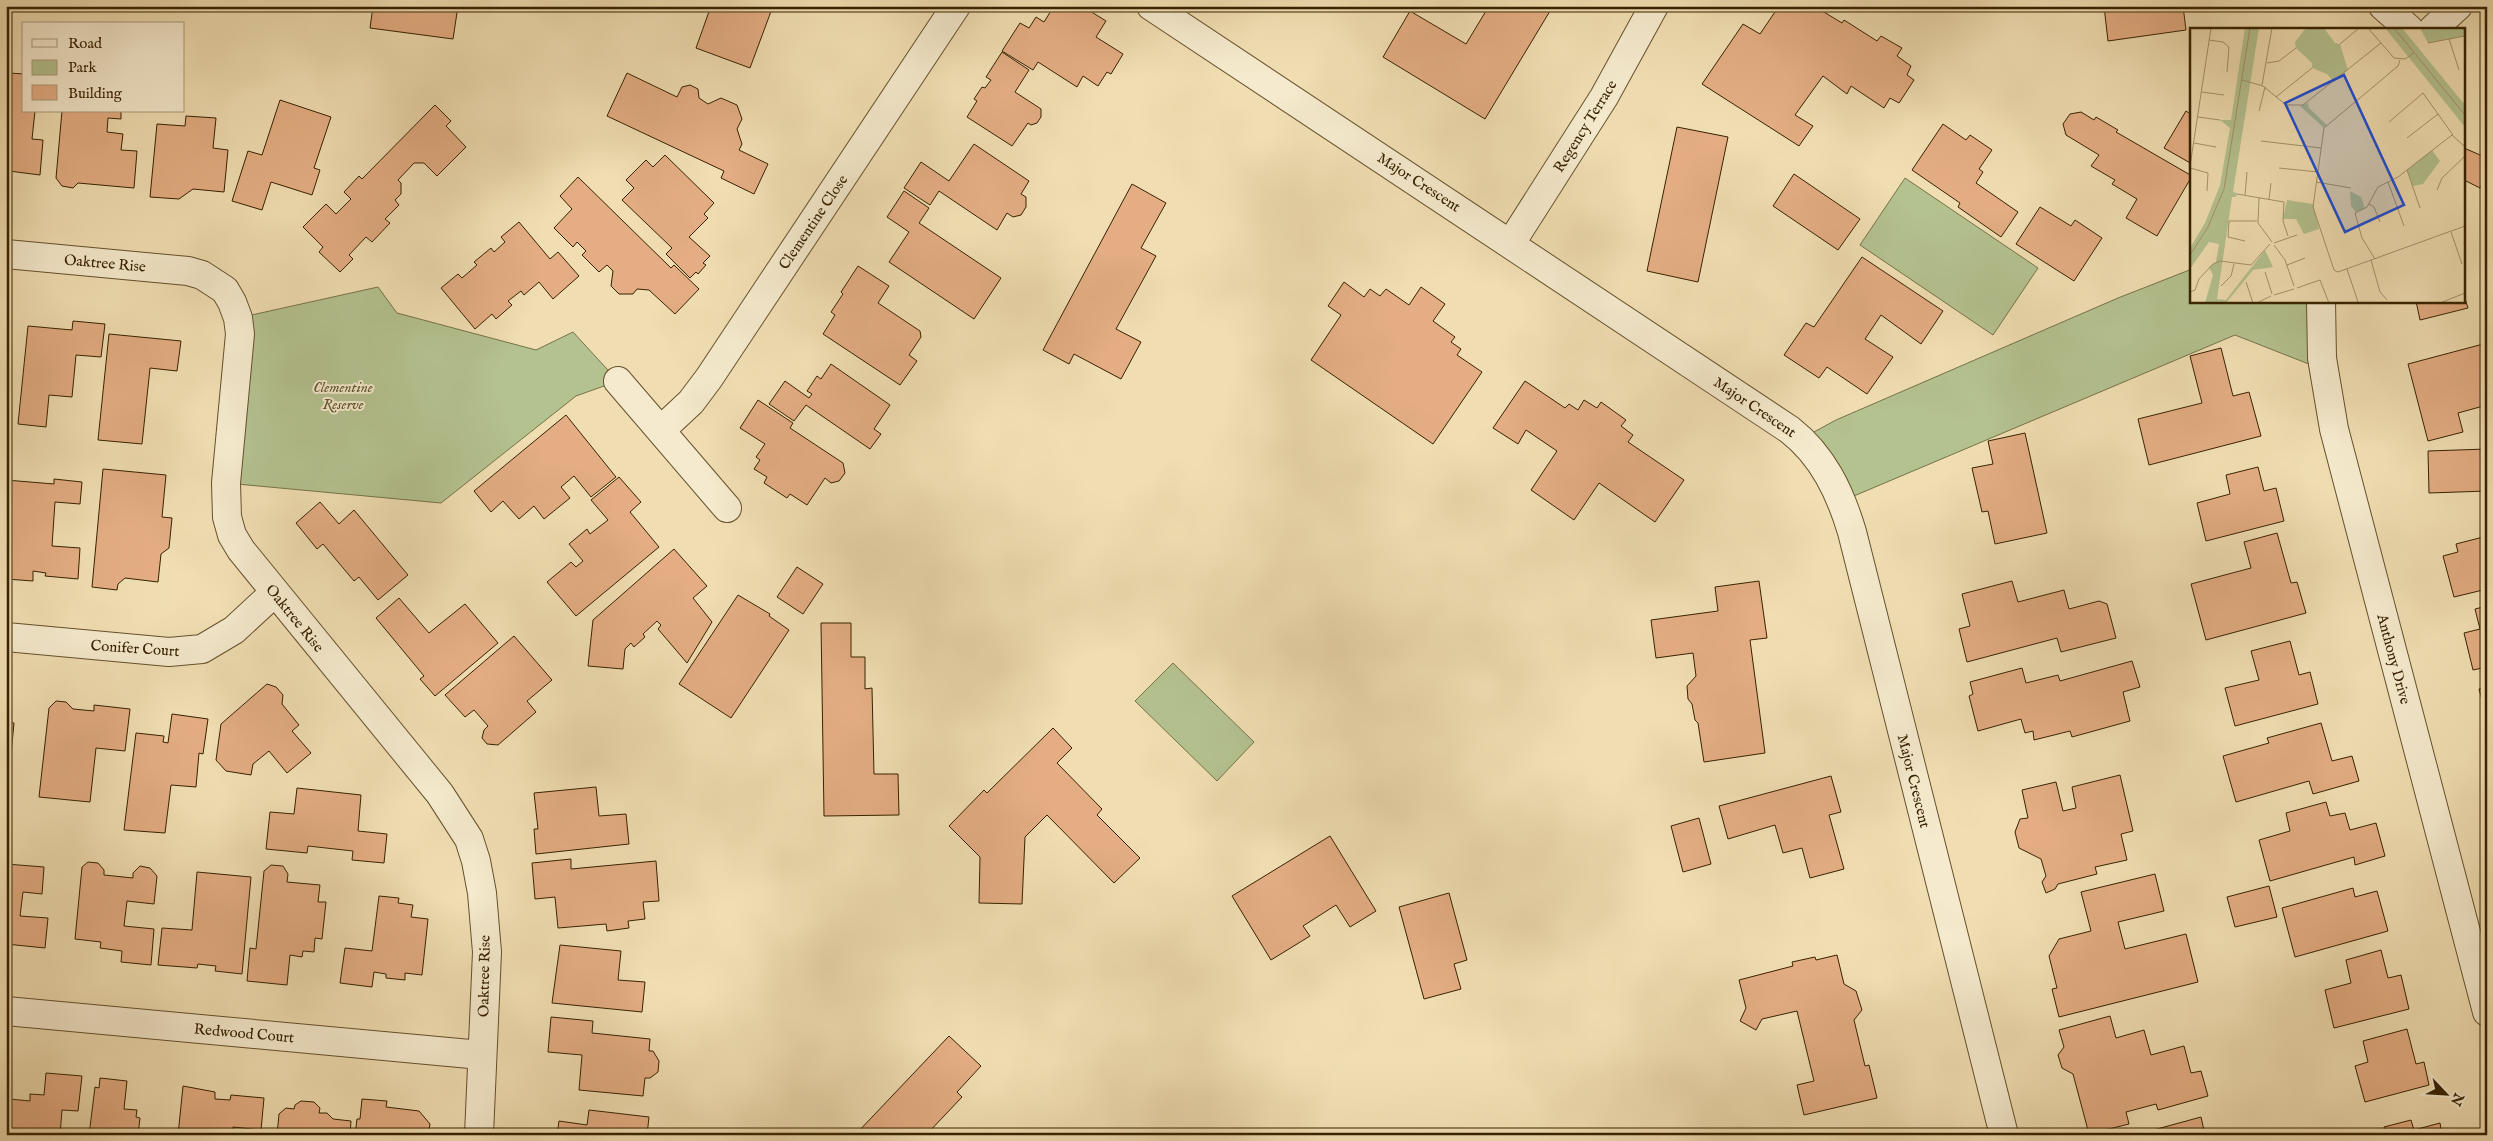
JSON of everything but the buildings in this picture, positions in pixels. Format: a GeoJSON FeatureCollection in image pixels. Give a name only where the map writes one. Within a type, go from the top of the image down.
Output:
{"type":"FeatureCollection","features":[{"type":"Feature","properties":{"kind":"street","name":"Clementine Close"},"geometry":{"type":"LineString","coordinates":[[661,430],[691,402],[709,378],[956,6]]}},
{"type":"Feature","properties":{"kind":"street","name":"Regency Terrace"},"geometry":{"type":"LineString","coordinates":[[1511,243],[1604,97],[1654,6]]}},
{"type":"Feature","properties":{"kind":"street"},"geometry":{"type":"LineString","coordinates":[[2382,6],[2409,28]]}},
{"type":"Feature","properties":{"kind":"street"},"geometry":{"type":"LineString","coordinates":[[2434,28],[2458,6]]}},
{"type":"Feature","properties":{"kind":"street","name":"Major Crescent"},"geometry":{"type":"LineString","coordinates":[[1157,8],[1790,430],[1804,441],[1828,472],[1845,509],[1852,532],[2004,1135]]}},
{"type":"Feature","properties":{"kind":"street","name":"Oaktree Rise"},"geometry":{"type":"LineString","coordinates":[[6,254],[188,271],[202,274],[225,290],[232,302],[240,334],[226,483],[227,517],[232,535],[240,550],[274,593],[440,794],[469,839],[476,861],[482,893],[487,952],[479,1135]]}},
{"type":"Feature","properties":{"kind":"street","name":"Anthony Drive"},"geometry":{"type":"LineString","coordinates":[[2321,302],[2322,358],[2334,429],[2487,1012]]}},
{"type":"Feature","properties":{"kind":"street"},"geometry":{"type":"LineString","coordinates":[[618,381],[727,508]]}},
{"type":"Feature","properties":{"kind":"street","name":"Conifer Court"},"geometry":{"type":"LineString","coordinates":[[6,637],[169,652],[202,649],[234,630],[274,593]]}},
{"type":"Feature","properties":{"kind":"street","name":"Redwood Court"},"geometry":{"type":"LineString","coordinates":[[6,1011],[481,1055]]}},
{"type":"Feature","properties":{"kind":"green space"},"geometry":{"type":"Polygon","coordinates":[[[1905,178],[2038,268],[1993,335],[1860,245],[1905,178]]]}},
{"type":"Feature","properties":{"kind":"green space"},"geometry":{"type":"Polygon","coordinates":[[[2190,270],[2190,302],[2321,302],[2324,370],[2235,335],[1842,501],[1801,439],[1836,420],[2118,298],[2190,270]]]}},
{"type":"Feature","properties":{"kind":"green space","name":"Clementine Reserve"},"geometry":{"type":"Polygon","coordinates":[[[378,287],[397,313],[536,350],[573,332],[618,381],[576,396],[441,503],[226,483],[238,318],[378,287]]]}},
{"type":"Feature","properties":{"kind":"green space"},"geometry":{"type":"Polygon","coordinates":[[[1173,663],[1254,742],[1217,781],[1135,701],[1173,663]]]}}]}
